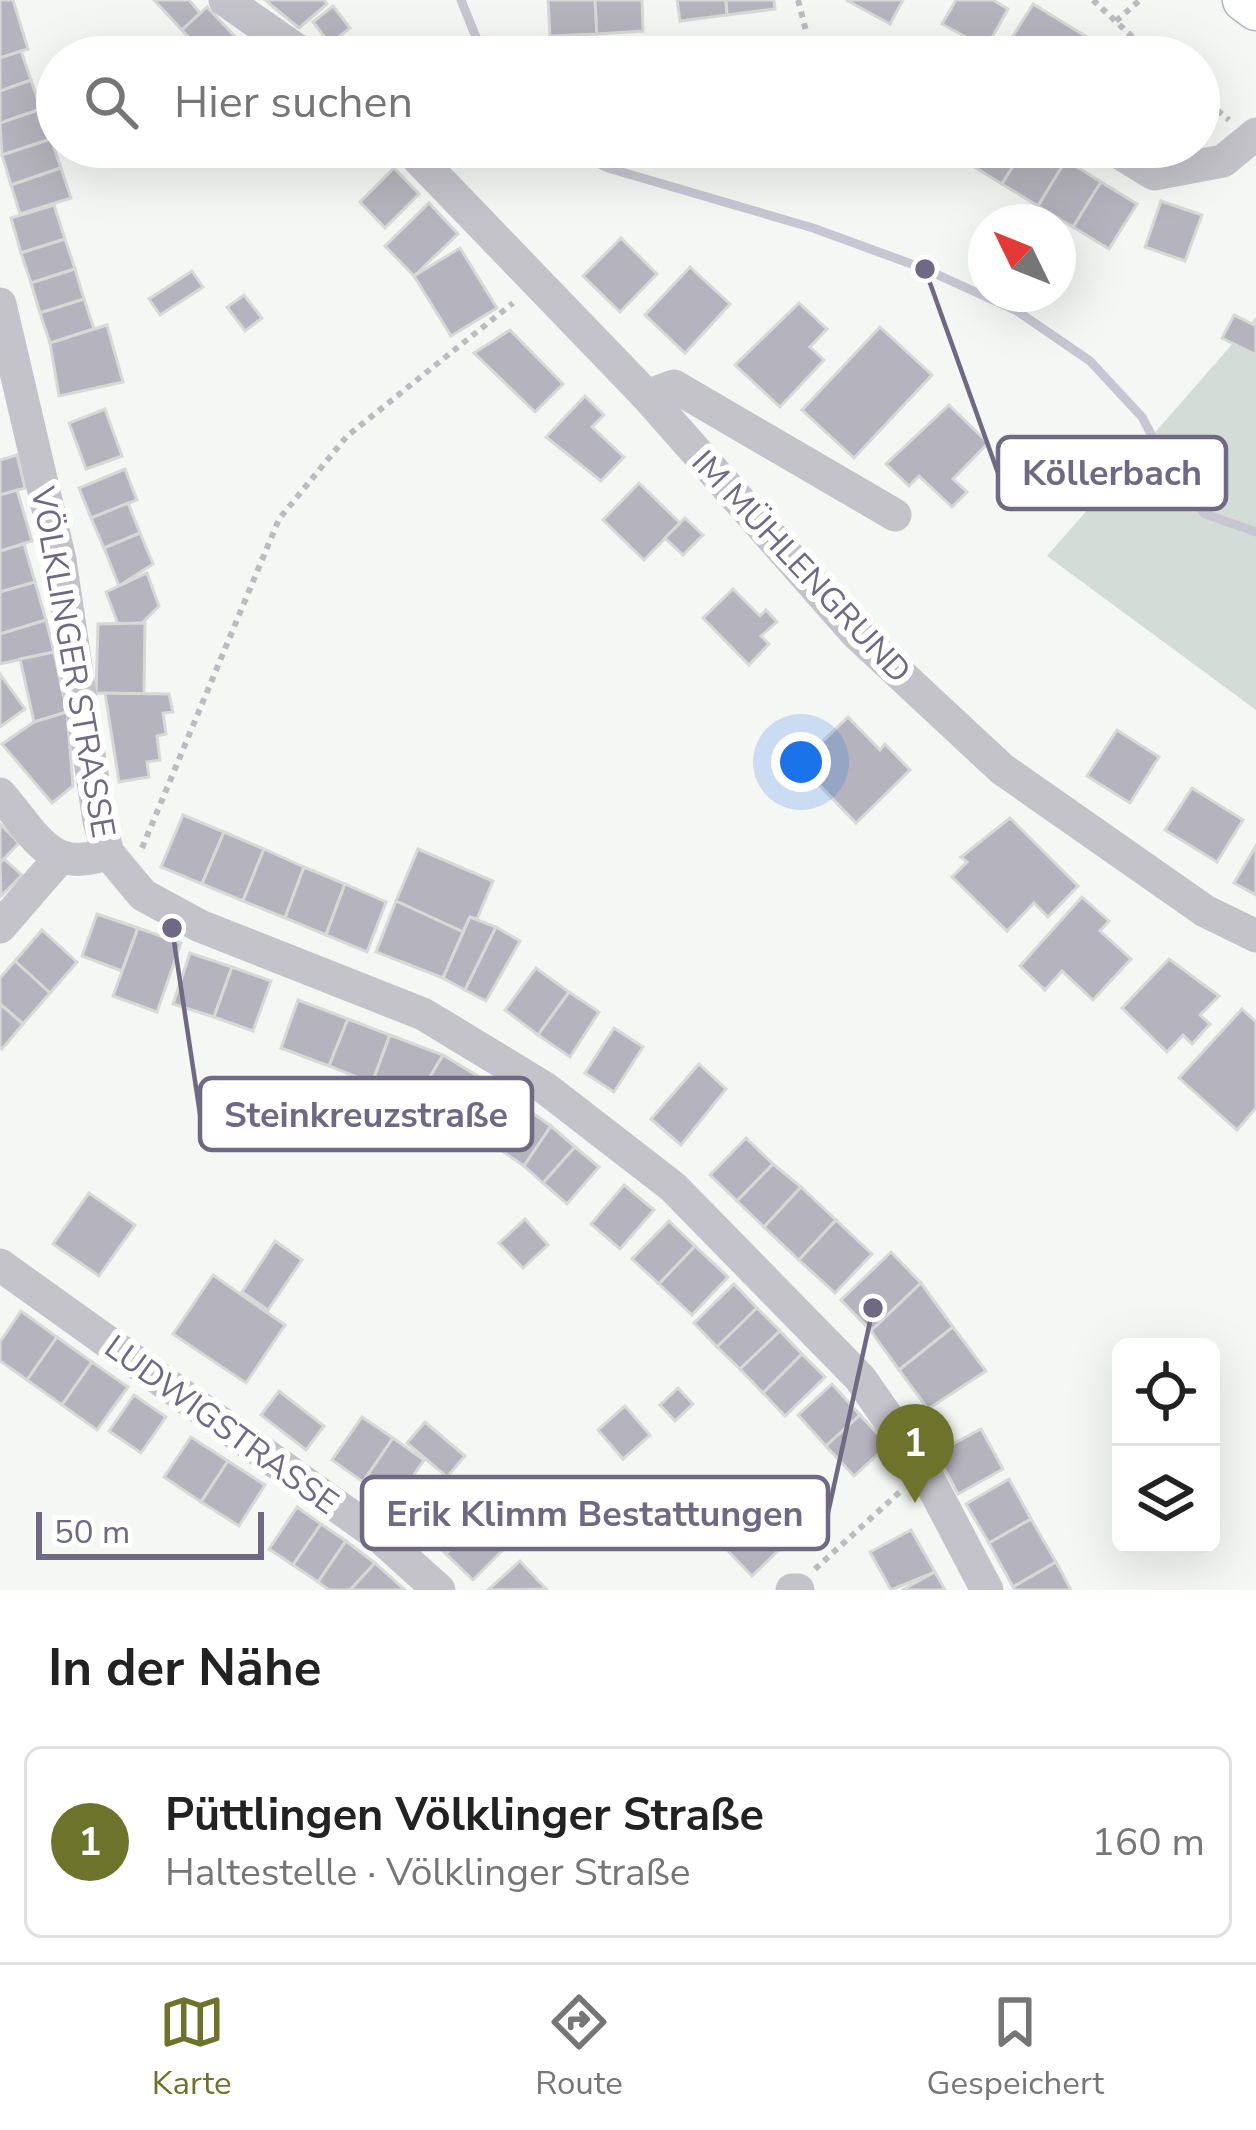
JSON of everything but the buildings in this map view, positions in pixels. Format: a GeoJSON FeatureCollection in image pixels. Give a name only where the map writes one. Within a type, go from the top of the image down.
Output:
{"type":"FeatureCollection","features":[{"type":"Feature","properties":{"kind":"main road"},"geometry":{"type":"LineString","coordinates":[[1244,0],[1256,9]]}},
{"type":"Feature","properties":{"kind":"street"},"geometry":{"type":"LineString","coordinates":[[225,0],[277,36]]}},
{"type":"Feature","properties":{"kind":"street"},"geometry":{"type":"LineString","coordinates":[[1220,162],[1256,134]]}},
{"type":"Feature","properties":{"kind":"street","name":"IM MÜHLENGRUND"},"geometry":{"type":"LineString","coordinates":[[427,168],[647,396],[857,634],[1002,769],[1205,911],[1256,936]]}},
{"type":"Feature","properties":{"kind":"street"},"geometry":{"type":"LineString","coordinates":[[1144,168],[1154,174],[1186,168]]}},
{"type":"Feature","properties":{"kind":"street","name":"VÖLKLINGER STRASSE"},"geometry":{"type":"LineString","coordinates":[[0,304],[60,560],[110,850],[143,896],[200,926],[423,1014],[544,1088],[673,1187],[860,1378],[924,1470],[987,1590]]}},
{"type":"Feature","properties":{"kind":"street","name":"IM MÜHLENGRUND"},"geometry":{"type":"LineString","coordinates":[[647,396],[674,386],[895,515]]}},
{"type":"Feature","properties":{"kind":"street"},"geometry":{"type":"LineString","coordinates":[[0,794],[58,860],[77,863],[110,850]]}},
{"type":"Feature","properties":{"kind":"street"},"geometry":{"type":"LineString","coordinates":[[35,833],[66,833],[110,850]]}},
{"type":"Feature","properties":{"kind":"street"},"geometry":{"type":"LineString","coordinates":[[0,927],[58,860]]}},
{"type":"Feature","properties":{"kind":"street","name":"LUDWIGSTRASSE"},"geometry":{"type":"LineString","coordinates":[[0,1265],[379,1536],[439,1590]]}},
{"type":"Feature","properties":{"kind":"path"},"geometry":{"type":"LineString","coordinates":[[1093,0],[1131,36]]}},
{"type":"Feature","properties":{"kind":"path"},"geometry":{"type":"LineString","coordinates":[[1115,21],[1140,0]]}},
{"type":"Feature","properties":{"kind":"path"},"geometry":{"type":"LineString","coordinates":[[110,850],[139,855],[279,519],[347,436],[436,360],[539,284]]}},
{"type":"Feature","properties":{"kind":"path"},"geometry":{"type":"LineString","coordinates":[[796,1589],[924,1470]]}},
{"type":"Feature","properties":{"kind":"shaded area"},"geometry":{"type":"Polygon","coordinates":[[[1256,317],[1256,710],[1047,556],[1256,317]]]}},
{"type":"Feature","properties":{"kind":"waterway"},"geometry":{"type":"LineString","coordinates":[[461,0],[476,36]]}},
{"type":"Feature","properties":{"kind":"waterway"},"geometry":{"type":"LineString","coordinates":[[608,168],[813,228],[925,269],[1017,311],[1090,361],[1142,417],[1174,478],[1205,514],[1256,532]]}},
{"type":"Feature","properties":{"kind":"place","name":"Köllerbach"},"geometry":{"type":"Point","coordinates":[925,269]}},
{"type":"Feature","properties":{"kind":"place","name":"Steinkreuzstraße"},"geometry":{"type":"Point","coordinates":[172,928]}},
{"type":"Feature","properties":{"kind":"place","name":"Erik Klimm Bestattungen"},"geometry":{"type":"Point","coordinates":[873,1308]}},
{"type":"Feature","properties":{"kind":"place","name":"Püttlingen Völklinger Straße"},"geometry":{"type":"Point","coordinates":[915,1503]}}]}
